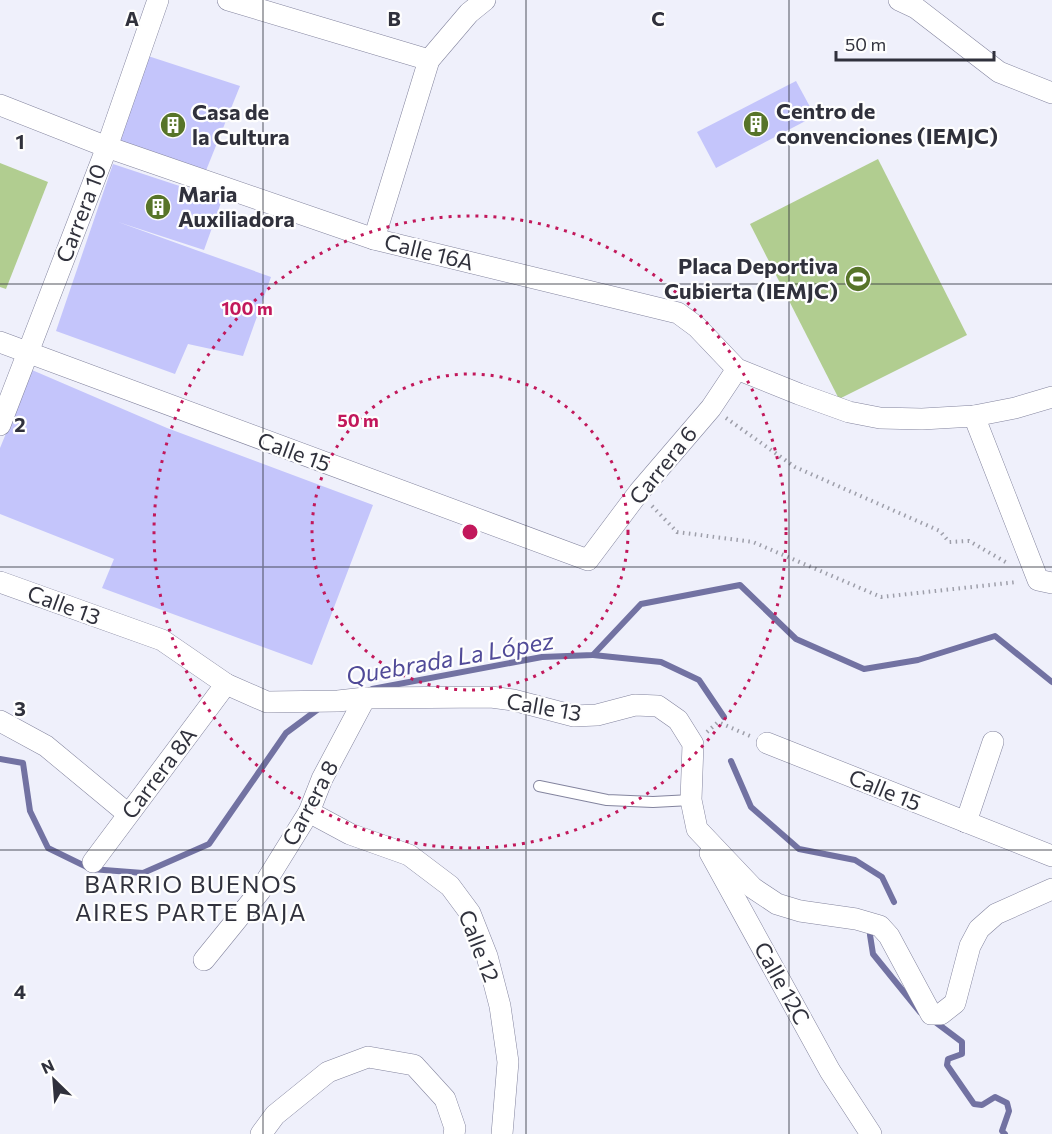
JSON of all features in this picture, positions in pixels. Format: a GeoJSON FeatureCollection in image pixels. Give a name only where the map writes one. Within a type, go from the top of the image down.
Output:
{"type":"FeatureCollection","features":[{"type":"Feature","properties":{"kind":"street","name":"Carrera 10"},"geometry":{"type":"LineString","coordinates":[[0,425],[107,147],[158,0]]}},
{"type":"Feature","properties":{"kind":"street"},"geometry":{"type":"LineString","coordinates":[[228,0],[429,60]]}},
{"type":"Feature","properties":{"kind":"street"},"geometry":{"type":"LineString","coordinates":[[374,239],[429,60],[469,13],[485,0]]}},
{"type":"Feature","properties":{"kind":"street"},"geometry":{"type":"LineString","coordinates":[[899,0],[916,8],[999,72],[1052,93]]}},
{"type":"Feature","properties":{"kind":"street","name":"Calle 16A"},"geometry":{"type":"LineString","coordinates":[[0,105],[107,147],[374,239],[678,313],[697,327],[737,369]]}},
{"type":"Feature","properties":{"kind":"street","name":"Calle 15"},"geometry":{"type":"LineString","coordinates":[[0,342],[588,560]]}},
{"type":"Feature","properties":{"kind":"street"},"geometry":{"type":"LineString","coordinates":[[737,369],[799,394],[860,414],[880,417],[922,419],[974,416],[1015,408],[1052,397]]}},
{"type":"Feature","properties":{"kind":"street","name":"Carrera 6"},"geometry":{"type":"LineString","coordinates":[[588,560],[639,492],[711,408],[737,369]]}},
{"type":"Feature","properties":{"kind":"street"},"geometry":{"type":"LineString","coordinates":[[974,416],[1045,582]]}},
{"type":"Feature","properties":{"kind":"street","name":"Calle 13"},"geometry":{"type":"LineString","coordinates":[[0,582],[162,640],[226,684],[267,702],[338,701],[365,698],[491,698],[513,700],[574,716],[597,715],[635,705],[658,706],[678,720],[693,744],[691,800],[697,829]]}},
{"type":"Feature","properties":{"kind":"street","name":"Carrera 8A"},"geometry":{"type":"LineString","coordinates":[[93,862],[226,684]]}},
{"type":"Feature","properties":{"kind":"street","name":"Carrera 8"},"geometry":{"type":"LineString","coordinates":[[204,960],[260,891],[309,812],[322,779],[365,698]]}},
{"type":"Feature","properties":{"kind":"street"},"geometry":{"type":"LineString","coordinates":[[0,721],[46,746],[128,814]]}},
{"type":"Feature","properties":{"kind":"street"},"geometry":{"type":"LineString","coordinates":[[966,822],[993,742]]}},
{"type":"Feature","properties":{"kind":"street","name":"Calle 15"},"geometry":{"type":"LineString","coordinates":[[767,743],[1052,856]]}},
{"type":"Feature","properties":{"kind":"street","name":"Calle 12"},"geometry":{"type":"LineString","coordinates":[[309,812],[350,834],[409,855],[450,886],[470,913],[488,956],[500,1006],[508,1062],[502,1134]]}},
{"type":"Feature","properties":{"kind":"street"},"geometry":{"type":"LineString","coordinates":[[697,829],[753,888],[777,904],[800,911],[856,919],[880,926],[889,936],[931,1014],[941,1014],[955,1003],[970,946],[979,929],[996,914],[1052,889]]}},
{"type":"Feature","properties":{"kind":"street","name":"Calle 12C"},"geometry":{"type":"LineString","coordinates":[[697,829],[830,1071],[871,1134]]}},
{"type":"Feature","properties":{"kind":"street"},"geometry":{"type":"LineString","coordinates":[[261,1134],[275,1115],[328,1072],[368,1057],[414,1065],[445,1099],[455,1128],[454,1134]]}},
{"type":"Feature","properties":{"kind":"lane"},"geometry":{"type":"LineString","coordinates":[[539,786],[608,800],[653,802],[691,800]]}},
{"type":"Feature","properties":{"kind":"path"},"geometry":{"type":"LineString","coordinates":[[711,408],[795,466],[940,531],[949,542],[969,542],[1045,582]]}},
{"type":"Feature","properties":{"kind":"path"},"geometry":{"type":"LineString","coordinates":[[639,492],[677,532],[753,542],[881,597],[1045,582]]}},
{"type":"Feature","properties":{"kind":"path"},"geometry":{"type":"LineString","coordinates":[[718,722],[767,743]]}},
{"type":"Feature","properties":{"kind":"green space","name":"Placa Deportiva Cubierta (IEMJC)"},"geometry":{"type":"Polygon","coordinates":[[[878,159],[967,335],[839,399],[750,224],[878,159]]]}},
{"type":"Feature","properties":{"kind":"green space"},"geometry":{"type":"Polygon","coordinates":[[[0,163],[48,182],[6,289],[0,287],[0,163]]]}},
{"type":"Feature","properties":{"kind":"building","name":"Casa de la Cultura"},"geometry":{"type":"Polygon","coordinates":[[[145,55],[240,86],[203,178],[114,144],[145,55]]]}},
{"type":"Feature","properties":{"kind":"building","name":"Centro de convenciones (IEMJC)"},"geometry":{"type":"Polygon","coordinates":[[[796,81],[815,116],[716,168],[697,132],[796,81]]]}},
{"type":"Feature","properties":{"kind":"building"},"geometry":{"type":"Polygon","coordinates":[[[113,164],[222,200],[204,250],[118,222],[271,277],[243,356],[188,344],[175,374],[56,331],[113,164]]]}},
{"type":"Feature","properties":{"kind":"building"},"geometry":{"type":"Polygon","coordinates":[[[32,370],[167,428],[373,505],[312,665],[102,588],[114,559],[0,514],[0,448],[32,370]]]}},
{"type":"Feature","properties":{"kind":"waterway","name":"Quebrada La López"},"geometry":{"type":"LineString","coordinates":[[372,689],[542,657],[593,655],[641,604],[740,585],[796,639],[864,669],[918,660],[995,636],[1052,682]]}},
{"type":"Feature","properties":{"kind":"waterway"},"geometry":{"type":"LineString","coordinates":[[593,655],[661,662],[699,680],[724,717]]}},
{"type":"Feature","properties":{"kind":"waterway","name":"Quebrada La López"},"geometry":{"type":"LineString","coordinates":[[0,759],[23,763],[30,811],[48,848],[91,869],[143,873],[209,844],[286,733],[321,707]]}},
{"type":"Feature","properties":{"kind":"waterway"},"geometry":{"type":"LineString","coordinates":[[731,761],[751,807],[799,849],[855,860],[882,877],[894,902]]}},
{"type":"Feature","properties":{"kind":"waterway"},"geometry":{"type":"LineString","coordinates":[[870,935],[873,954],[920,1012]]}},
{"type":"Feature","properties":{"kind":"waterway"},"geometry":{"type":"LineString","coordinates":[[934,1021],[962,1042],[962,1054],[948,1059],[947,1065],[974,1104],[982,1105],[995,1097],[1007,1103],[1009,1111],[1002,1131],[1005,1134]]}},
{"type":"Feature","properties":{"kind":"place","name":"Centro de convenciones (IEMJC)"},"geometry":{"type":"Point","coordinates":[756,124]}},
{"type":"Feature","properties":{"kind":"place","name":"Casa de la Cultura"},"geometry":{"type":"Point","coordinates":[173,125]}},
{"type":"Feature","properties":{"kind":"place","name":"Maria Auxiliadora"},"geometry":{"type":"Point","coordinates":[158,207]}},
{"type":"Feature","properties":{"kind":"place","name":"Placa Deportiva Cubierta (IEMJC)"},"geometry":{"type":"Point","coordinates":[858,279]}},
{"type":"Feature","properties":{"kind":"district","name":"BARRIO BUENOS AIRES PARTE BAJA"},"geometry":{"type":"Point","coordinates":[191,899]}}]}
